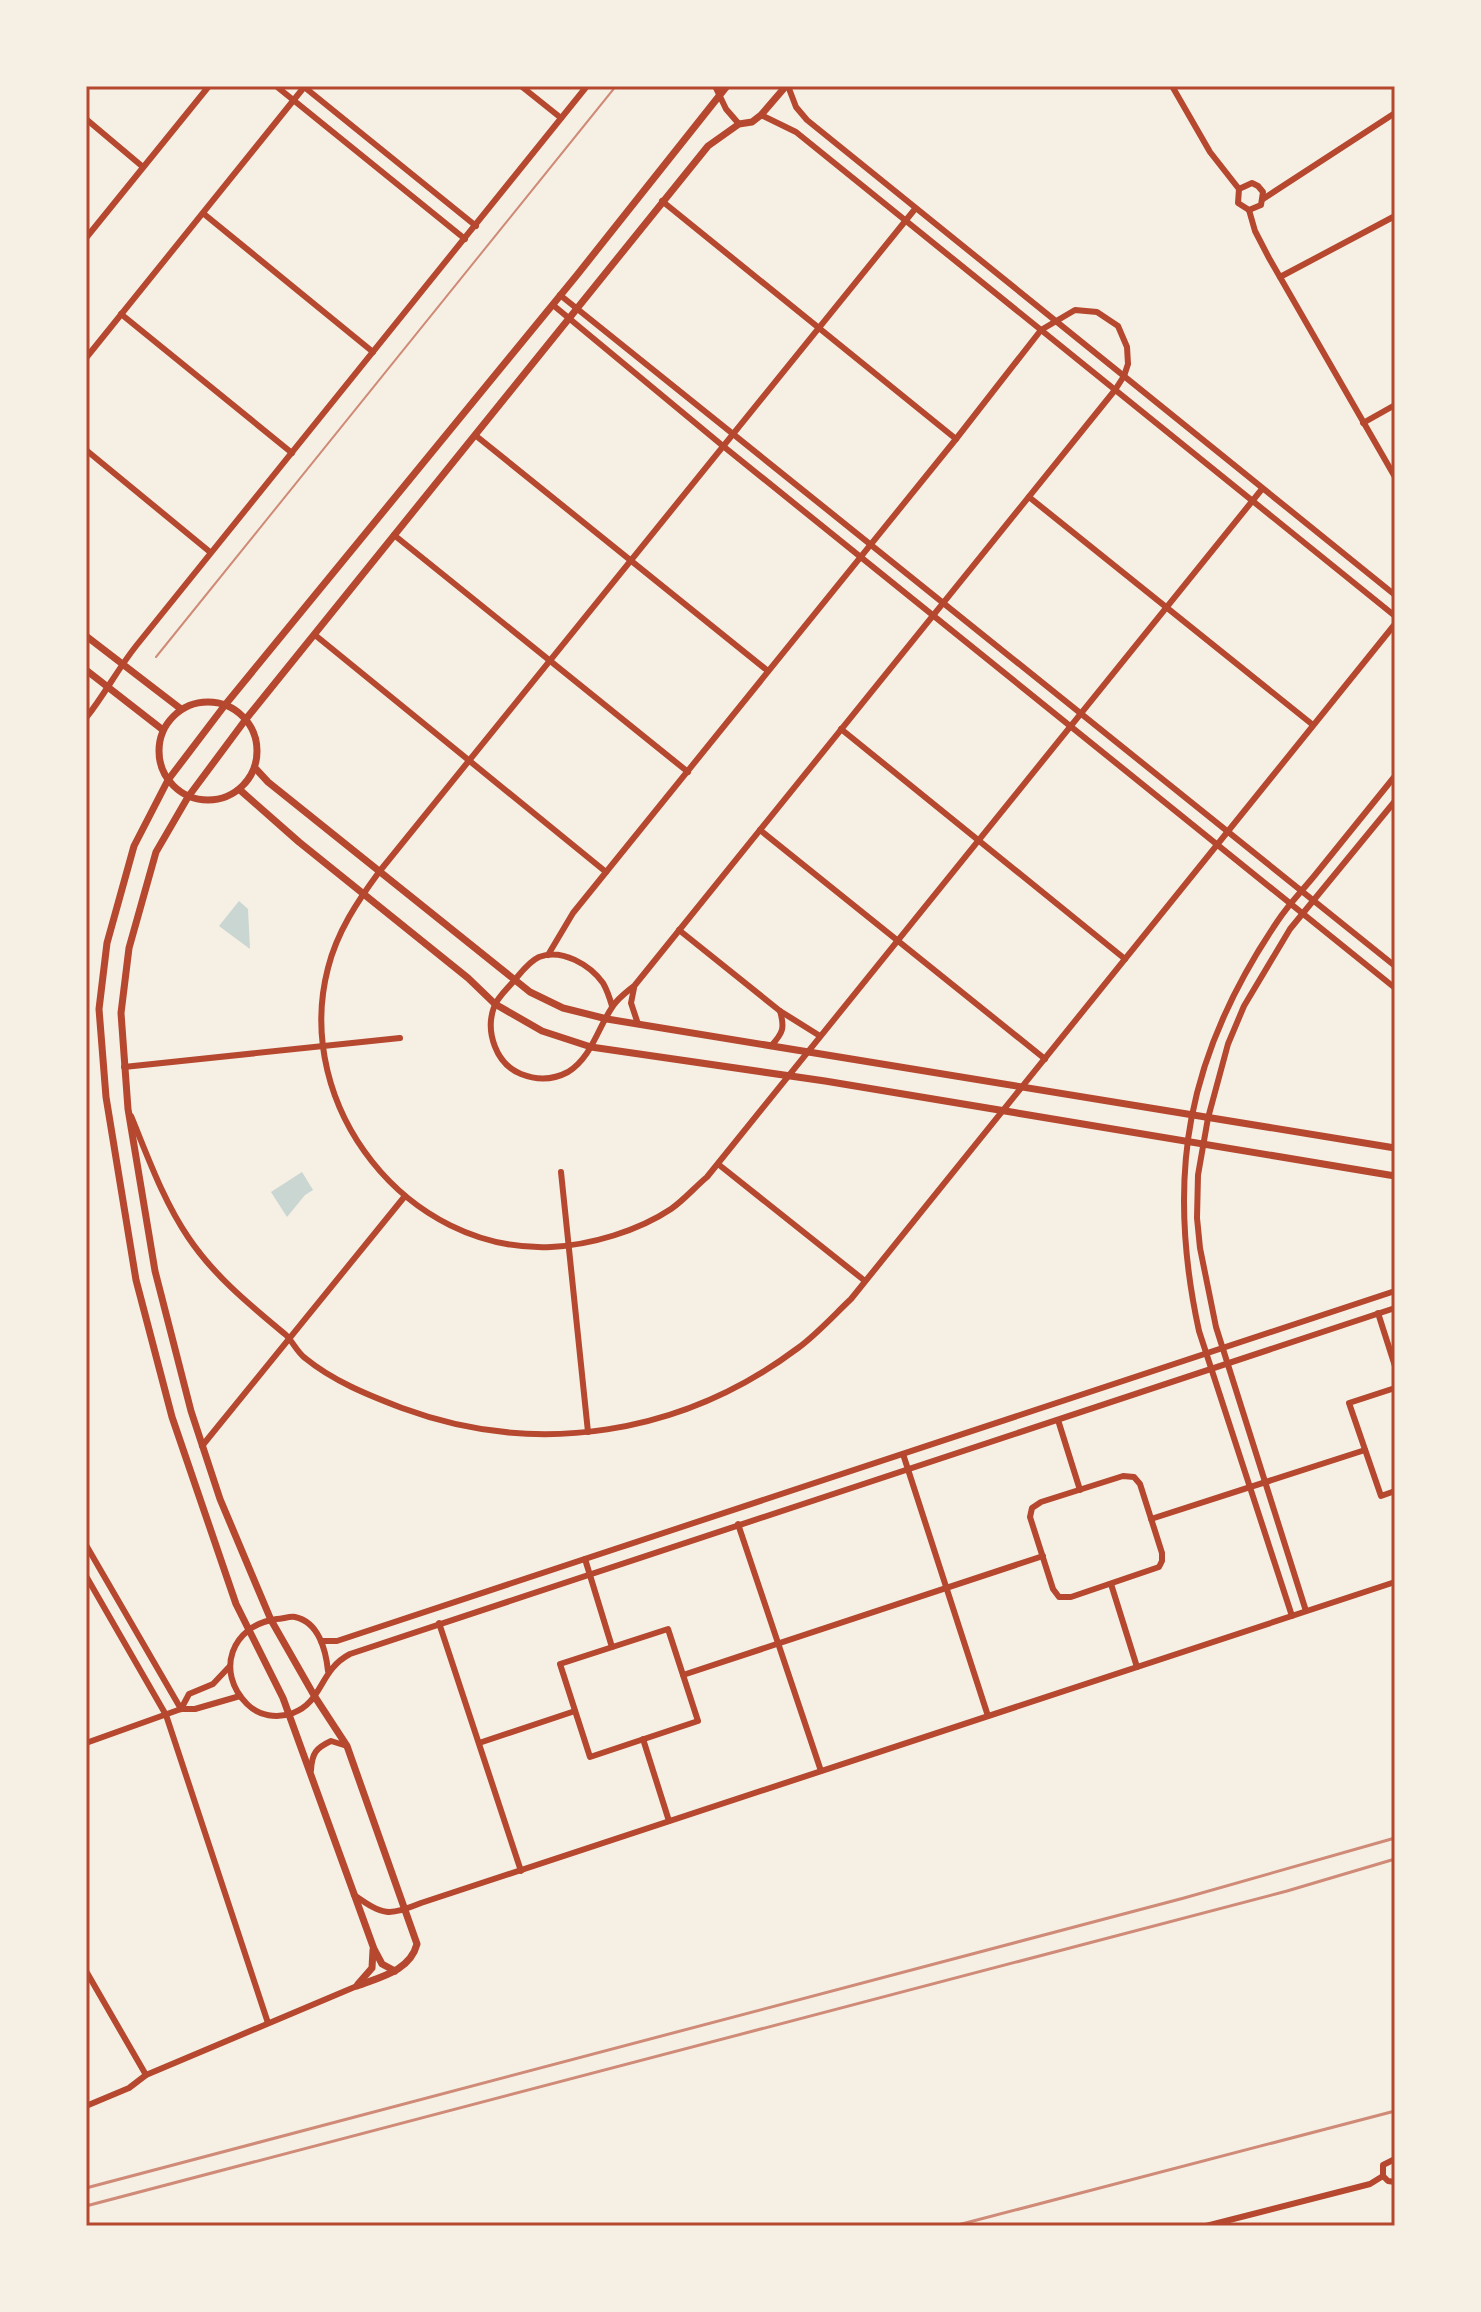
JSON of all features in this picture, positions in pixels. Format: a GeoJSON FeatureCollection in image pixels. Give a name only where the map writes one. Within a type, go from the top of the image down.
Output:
{"type":"FeatureCollection","features":[{"type":"Feature","properties":{"kind":"street"},"geometry":{"type":"LineString","coordinates":[[86,238],[209,86]]}},
{"type":"Feature","properties":{"kind":"street"},"geometry":{"type":"LineString","coordinates":[[276,86],[465,239]]}},
{"type":"Feature","properties":{"kind":"street"},"geometry":{"type":"LineString","coordinates":[[86,358],[304,86],[476,226]]}},
{"type":"Feature","properties":{"kind":"street"},"geometry":{"type":"LineString","coordinates":[[521,86],[561,118]]}},
{"type":"Feature","properties":{"kind":"street"},"geometry":{"type":"LineString","coordinates":[[86,718],[109,689],[122,664],[210,552],[587,86]]}},
{"type":"Feature","properties":{"kind":"street"},"geometry":{"type":"LineString","coordinates":[[715,86],[726,109],[739,124]]}},
{"type":"Feature","properties":{"kind":"street"},"geometry":{"type":"LineString","coordinates":[[395,1971],[382,1964],[374,1949],[290,1715],[248,1631],[200,1505],[172,1417],[136,1280],[106,1097],[99,1009],[107,943],[134,846],[168,780],[225,705],[553,305],[727,86]]}},
{"type":"Feature","properties":{"kind":"street"},"geometry":{"type":"LineString","coordinates":[[86,2106],[129,2088],[146,2075],[395,1971],[414,1956],[417,1944],[347,1746],[271,1620],[226,1513],[202,1446],[155,1271],[128,1109],[121,1013],[129,948],[156,852],[188,797],[246,719],[708,146],[739,124],[752,122],[787,86],[796,107],[807,120],[1395,595]]}},
{"type":"Feature","properties":{"kind":"street"},"geometry":{"type":"LineString","coordinates":[[1172,86],[1210,152],[1239,189]]}},
{"type":"Feature","properties":{"kind":"street"},"geometry":{"type":"LineString","coordinates":[[1263,199],[1395,113]]}},
{"type":"Feature","properties":{"kind":"street"},"geometry":{"type":"LineString","coordinates":[[761,115],[796,132],[1395,616]]}},
{"type":"Feature","properties":{"kind":"street"},"geometry":{"type":"LineString","coordinates":[[86,119],[143,167]]}},
{"type":"Feature","properties":{"kind":"street"},"geometry":{"type":"LineString","coordinates":[[1249,210],[1261,205],[1263,199],[1263,192],[1255,184],[1244,184],[1239,189],[1238,203],[1249,210],[1255,231],[1280,277],[1395,477]]}},
{"type":"Feature","properties":{"kind":"street"},"geometry":{"type":"LineString","coordinates":[[662,201],[956,439]]}},
{"type":"Feature","properties":{"kind":"street"},"geometry":{"type":"LineString","coordinates":[[915,209],[379,872],[338,939],[328,969],[323,1001],[323,1046],[333,1093],[345,1121],[371,1162],[405,1196],[432,1215],[477,1235],[526,1246],[568,1245],[610,1236],[671,1209],[718,1164],[1262,489]]}},
{"type":"Feature","properties":{"kind":"street"},"geometry":{"type":"LineString","coordinates":[[204,214],[373,352]]}},
{"type":"Feature","properties":{"kind":"street"},"geometry":{"type":"LineString","coordinates":[[1280,277],[1395,216]]}},
{"type":"Feature","properties":{"kind":"street"},"geometry":{"type":"LineString","coordinates":[[560,295],[1395,966]]}},
{"type":"Feature","properties":{"kind":"street"},"geometry":{"type":"LineString","coordinates":[[553,305],[723,446],[1395,988]]}},
{"type":"Feature","properties":{"kind":"street"},"geometry":{"type":"LineString","coordinates":[[548,955],[562,928],[606,872],[1041,330],[1075,310],[1097,312],[1118,326],[1127,347],[1128,364],[1115,390],[635,985],[612,1006],[581,1061],[568,1072],[551,1078],[533,1079],[515,1072],[502,1059],[493,1042],[490,1024],[495,1004],[537,958],[548,955],[570,957],[589,969],[604,984],[612,1006]]}},
{"type":"Feature","properties":{"kind":"street"},"geometry":{"type":"LineString","coordinates":[[121,314],[292,453]]}},
{"type":"Feature","properties":{"kind":"street"},"geometry":{"type":"LineString","coordinates":[[1363,423],[1395,405]]}},
{"type":"Feature","properties":{"kind":"street"},"geometry":{"type":"LineString","coordinates":[[475,435],[768,671]]}},
{"type":"Feature","properties":{"kind":"street"},"geometry":{"type":"LineString","coordinates":[[86,450],[210,552]]}},
{"type":"Feature","properties":{"kind":"street"},"geometry":{"type":"LineString","coordinates":[[1029,497],[1313,725]]}},
{"type":"Feature","properties":{"kind":"street"},"geometry":{"type":"LineString","coordinates":[[394,535],[688,772]]}},
{"type":"Feature","properties":{"kind":"street"},"geometry":{"type":"LineString","coordinates":[[128,1109],[173,1213],[189,1239],[232,1291],[290,1339],[302,1357],[370,1396],[441,1422],[515,1433],[609,1430],[669,1415],[707,1401],[746,1382],[801,1346],[851,1299],[1395,624]]}},
{"type":"Feature","properties":{"kind":"street"},"geometry":{"type":"LineString","coordinates":[[315,635],[606,872]]}},
{"type":"Feature","properties":{"kind":"street"},"geometry":{"type":"LineString","coordinates":[[86,636],[181,709]]}},
{"type":"Feature","properties":{"kind":"street"},"geometry":{"type":"LineString","coordinates":[[86,670],[163,730]]}},
{"type":"Feature","properties":{"kind":"street"},"geometry":{"type":"LineString","coordinates":[[202,702],[225,705],[246,719],[255,734],[258,751],[255,768],[240,790],[224,799],[206,801],[188,797],[168,780],[161,765],[159,747],[163,730],[181,709],[202,702]]}},
{"type":"Feature","properties":{"kind":"street"},"geometry":{"type":"LineString","coordinates":[[841,729],[1125,959]]}},
{"type":"Feature","properties":{"kind":"street"},"geometry":{"type":"LineString","coordinates":[[255,768],[530,992],[563,1008],[607,1019],[770,1047],[1395,1148]]}},
{"type":"Feature","properties":{"kind":"street"},"geometry":{"type":"LineString","coordinates":[[1292,1616],[1206,1354],[1191,1294],[1183,1207],[1186,1142],[1198,1083],[1227,1007],[1245,972],[1291,904],[1395,776]]}},
{"type":"Feature","properties":{"kind":"street"},"geometry":{"type":"LineString","coordinates":[[240,790],[468,978],[495,1004],[542,1031],[591,1047],[787,1076],[1395,1176]]}},
{"type":"Feature","properties":{"kind":"street"},"geometry":{"type":"LineString","coordinates":[[1306,1611],[1223,1348],[1200,1248],[1197,1189],[1208,1118],[1228,1044],[1244,1006],[1290,929],[1395,801]]}},
{"type":"Feature","properties":{"kind":"street"},"geometry":{"type":"LineString","coordinates":[[760,830],[1045,1059]]}},
{"type":"Feature","properties":{"kind":"street"},"geometry":{"type":"LineString","coordinates":[[679,930],[780,1011],[820,1036]]}},
{"type":"Feature","properties":{"kind":"street"},"geometry":{"type":"LineString","coordinates":[[635,985],[631,996],[638,1024]]}},
{"type":"Feature","properties":{"kind":"street"},"geometry":{"type":"LineString","coordinates":[[770,1047],[783,1033],[780,1011]]}},
{"type":"Feature","properties":{"kind":"street"},"geometry":{"type":"LineString","coordinates":[[124,1067],[400,1038]]}},
{"type":"Feature","properties":{"kind":"street"},"geometry":{"type":"LineString","coordinates":[[718,1164],[865,1281]]}},
{"type":"Feature","properties":{"kind":"street"},"geometry":{"type":"LineString","coordinates":[[561,1172],[588,1432]]}},
{"type":"Feature","properties":{"kind":"street"},"geometry":{"type":"LineString","coordinates":[[202,1446],[405,1196]]}},
{"type":"Feature","properties":{"kind":"street"},"geometry":{"type":"LineString","coordinates":[[321,1641],[337,1641],[1395,1291]]}},
{"type":"Feature","properties":{"kind":"street"},"geometry":{"type":"LineString","coordinates":[[328,1671],[326,1649],[310,1626],[295,1617],[271,1620],[248,1631],[233,1648],[229,1667],[232,1683],[253,1709],[263,1714],[290,1715],[306,1707],[335,1662],[350,1654],[1395,1308]]}},
{"type":"Feature","properties":{"kind":"street"},"geometry":{"type":"LineString","coordinates":[[1378,1313],[1395,1366]]}},
{"type":"Feature","properties":{"kind":"street"},"geometry":{"type":"LineString","coordinates":[[1395,1388],[1349,1403],[1381,1496],[1395,1491]]}},
{"type":"Feature","properties":{"kind":"street"},"geometry":{"type":"LineString","coordinates":[[1058,1420],[1080,1490]]}},
{"type":"Feature","properties":{"kind":"street"},"geometry":{"type":"LineString","coordinates":[[1151,1519],[1365,1450]]}},
{"type":"Feature","properties":{"kind":"street"},"geometry":{"type":"LineString","coordinates":[[903,1454],[988,1716]]}},
{"type":"Feature","properties":{"kind":"street"},"geometry":{"type":"LineString","coordinates":[[1123,1476],[1134,1477],[1140,1484],[1151,1519],[1162,1553],[1159,1567],[1071,1597],[1059,1597],[1053,1589],[1030,1517],[1032,1508],[1041,1502],[1123,1476]]}},
{"type":"Feature","properties":{"kind":"street"},"geometry":{"type":"LineString","coordinates":[[738,1524],[821,1771]]}},
{"type":"Feature","properties":{"kind":"street"},"geometry":{"type":"LineString","coordinates":[[86,1545],[181,1709]]}},
{"type":"Feature","properties":{"kind":"street"},"geometry":{"type":"LineString","coordinates":[[683,1675],[1043,1556]]}},
{"type":"Feature","properties":{"kind":"street"},"geometry":{"type":"LineString","coordinates":[[585,1559],[612,1647]]}},
{"type":"Feature","properties":{"kind":"street"},"geometry":{"type":"LineString","coordinates":[[86,1576],[166,1715],[268,2023]]}},
{"type":"Feature","properties":{"kind":"street"},"geometry":{"type":"LineString","coordinates":[[354,1895],[385,1914],[405,1910],[1395,1582]]}},
{"type":"Feature","properties":{"kind":"street"},"geometry":{"type":"LineString","coordinates":[[1111,1584],[1137,1667]]}},
{"type":"Feature","properties":{"kind":"street"},"geometry":{"type":"LineString","coordinates":[[439,1623],[521,1871]]}},
{"type":"Feature","properties":{"kind":"street"},"geometry":{"type":"LineString","coordinates":[[668,1629],[683,1675],[698,1721],[590,1757],[560,1664],[668,1629]]}},
{"type":"Feature","properties":{"kind":"street"},"geometry":{"type":"LineString","coordinates":[[181,1709],[189,1694],[213,1684],[229,1667]]}},
{"type":"Feature","properties":{"kind":"street"},"geometry":{"type":"LineString","coordinates":[[86,1743],[181,1709],[195,1709],[240,1696]]}},
{"type":"Feature","properties":{"kind":"street"},"geometry":{"type":"LineString","coordinates":[[479,1743],[575,1711]]}},
{"type":"Feature","properties":{"kind":"street"},"geometry":{"type":"LineString","coordinates":[[643,1739],[669,1821]]}},
{"type":"Feature","properties":{"kind":"street"},"geometry":{"type":"LineString","coordinates":[[310,1771],[311,1756],[318,1747],[331,1741],[347,1746]]}},
{"type":"Feature","properties":{"kind":"street"},"geometry":{"type":"LineString","coordinates":[[357,1986],[372,1968],[374,1949]]}},
{"type":"Feature","properties":{"kind":"street"},"geometry":{"type":"LineString","coordinates":[[86,1971],[146,2075]]}},
{"type":"Feature","properties":{"kind":"street"},"geometry":{"type":"LineString","coordinates":[[1395,2159],[1383,2165],[1383,2176],[1395,2182]]}},
{"type":"Feature","properties":{"kind":"street"},"geometry":{"type":"LineString","coordinates":[[1206,2226],[1370,2184],[1383,2176]]}},
{"type":"Feature","properties":{"kind":"shaded area"},"geometry":{"type":"Polygon","coordinates":[[[239,901],[248,909],[250,949],[219,926],[239,901]]]}},
{"type":"Feature","properties":{"kind":"shaded area"},"geometry":{"type":"Polygon","coordinates":[[[302,1172],[313,1190],[287,1217],[271,1192],[302,1172]]]}},
{"type":"Feature","properties":{"kind":"tram line"},"geometry":{"type":"LineString","coordinates":[[156,657],[616,86]]}},
{"type":"Feature","properties":{"kind":"railway"},"geometry":{"type":"LineString","coordinates":[[86,2188],[1184,1898],[1395,1838]]}},
{"type":"Feature","properties":{"kind":"railway"},"geometry":{"type":"LineString","coordinates":[[86,2206],[1287,1891],[1395,1859]]}},
{"type":"Feature","properties":{"kind":"railway"},"geometry":{"type":"LineString","coordinates":[[954,2226],[1395,2111]]}}]}
